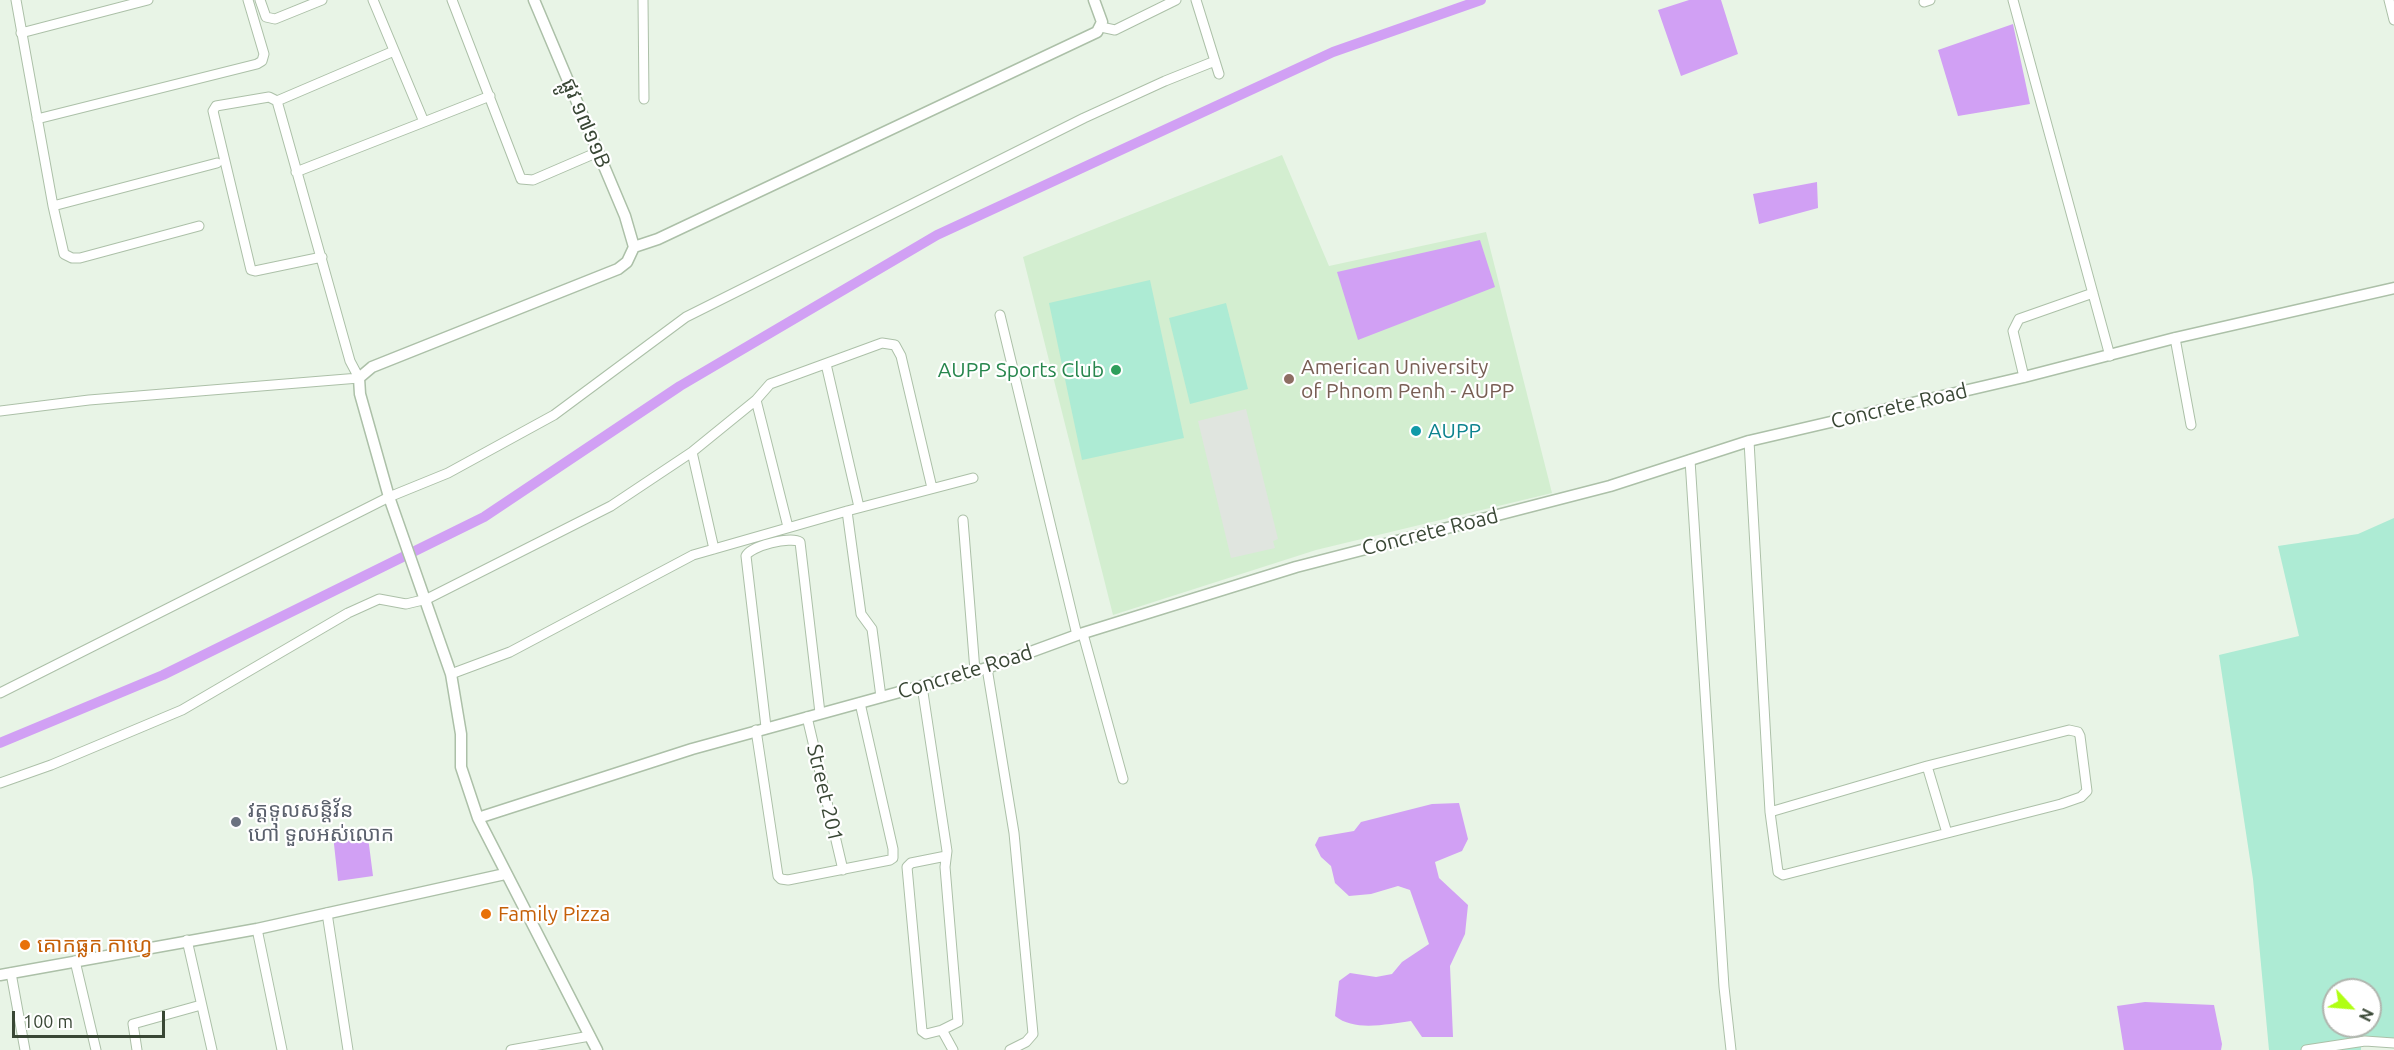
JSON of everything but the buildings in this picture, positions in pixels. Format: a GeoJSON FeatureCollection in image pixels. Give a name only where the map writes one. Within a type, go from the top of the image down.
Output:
{"type":"FeatureCollection","features":[{"type":"Feature","properties":{"kind":"street"},"geometry":{"type":"LineString","coordinates":[[16,0],[53,206],[64,254],[72,258],[80,258],[199,226]]}},
{"type":"Feature","properties":{"kind":"street"},"geometry":{"type":"LineString","coordinates":[[21,33],[148,0]]}},
{"type":"Feature","properties":{"kind":"street"},"geometry":{"type":"LineString","coordinates":[[37,119],[257,64],[262,61],[264,54],[248,0]]}},
{"type":"Feature","properties":{"kind":"street"},"geometry":{"type":"LineString","coordinates":[[260,0],[266,17],[275,19],[322,0]]}},
{"type":"Feature","properties":{"kind":"street"},"geometry":{"type":"LineString","coordinates":[[373,0],[424,122]]}},
{"type":"Feature","properties":{"kind":"street"},"geometry":{"type":"LineString","coordinates":[[452,0],[521,178],[533,180],[598,152]]}},
{"type":"Feature","properties":{"kind":"street","name":"ផ្លូវ ១៧១១B"},"geometry":{"type":"LineString","coordinates":[[534,0],[625,216],[634,247]]}},
{"type":"Feature","properties":{"kind":"street"},"geometry":{"type":"LineString","coordinates":[[644,0],[644,99]]}},
{"type":"Feature","properties":{"kind":"street"},"geometry":{"type":"LineString","coordinates":[[0,411],[99,399],[359,378],[372,367],[618,269],[627,262],[634,247],[658,239],[1097,32],[1102,22],[1094,0]]}},
{"type":"Feature","properties":{"kind":"street"},"geometry":{"type":"LineString","coordinates":[[1101,27],[1115,30],[1176,0]]}},
{"type":"Feature","properties":{"kind":"street"},"geometry":{"type":"LineString","coordinates":[[1196,0],[1219,75]]}},
{"type":"Feature","properties":{"kind":"street"},"geometry":{"type":"LineString","coordinates":[[2013,0],[2110,356]]}},
{"type":"Feature","properties":{"kind":"street"},"geometry":{"type":"LineString","coordinates":[[2389,0],[2394,20]]}},
{"type":"Feature","properties":{"kind":"street"},"geometry":{"type":"LineString","coordinates":[[277,101],[394,51]]}},
{"type":"Feature","properties":{"kind":"street"},"geometry":{"type":"LineString","coordinates":[[0,693],[391,502],[554,415],[686,317],[1074,123],[1165,81],[1215,62]]}},
{"type":"Feature","properties":{"kind":"street"},"geometry":{"type":"LineString","coordinates":[[296,172],[490,96]]}},
{"type":"Feature","properties":{"kind":"street"},"geometry":{"type":"LineString","coordinates":[[322,257],[251,270],[213,111],[216,106],[269,97],[277,101],[322,257],[350,361],[359,378],[360,394],[391,502],[451,674],[461,734],[461,767],[477,818],[597,1050]]}},
{"type":"Feature","properties":{"kind":"street"},"geometry":{"type":"LineString","coordinates":[[53,206],[217,163]]}},
{"type":"Feature","properties":{"kind":"street","name":"Concrete Road"},"geometry":{"type":"LineString","coordinates":[[477,818],[761,729],[987,668],[1080,634],[1296,567],[1610,486],[1749,441],[2024,377],[2175,338],[2394,288]]}},
{"type":"Feature","properties":{"kind":"street"},"geometry":{"type":"LineString","coordinates":[[2024,377],[2013,331],[2019,319],[2093,293]]}},
{"type":"Feature","properties":{"kind":"street"},"geometry":{"type":"LineString","coordinates":[[1000,315],[1080,634],[1123,779]]}},
{"type":"Feature","properties":{"kind":"street"},"geometry":{"type":"LineString","coordinates":[[2175,338],[2191,425]]}},
{"type":"Feature","properties":{"kind":"street"},"geometry":{"type":"LineString","coordinates":[[0,783],[51,765],[182,710],[348,613],[379,599],[406,604],[611,506],[692,452],[756,400],[770,384],[882,343],[895,345],[901,357],[932,488]]}},
{"type":"Feature","properties":{"kind":"street"},"geometry":{"type":"LineString","coordinates":[[826,364],[859,507]]}},
{"type":"Feature","properties":{"kind":"street"},"geometry":{"type":"LineString","coordinates":[[756,400],[788,527]]}},
{"type":"Feature","properties":{"kind":"street"},"geometry":{"type":"LineString","coordinates":[[1749,441],[1770,812],[1778,872],[1783,876],[2061,804],[2085,795],[2087,791],[2080,736],[2078,732],[2069,730],[1927,766],[1770,812]]}},
{"type":"Feature","properties":{"kind":"street"},"geometry":{"type":"LineString","coordinates":[[692,452],[714,549]]}},
{"type":"Feature","properties":{"kind":"street"},"geometry":{"type":"LineString","coordinates":[[1690,460],[1724,987],[1731,1050]]}},
{"type":"Feature","properties":{"kind":"street"},"geometry":{"type":"LineString","coordinates":[[451,674],[510,652],[675,563],[788,527],[973,478]]}},
{"type":"Feature","properties":{"kind":"street"},"geometry":{"type":"LineString","coordinates":[[847,511],[861,614],[872,629],[881,697]]}},
{"type":"Feature","properties":{"kind":"street"},"geometry":{"type":"LineString","coordinates":[[963,520],[975,671]]}},
{"type":"Feature","properties":{"kind":"street"},"geometry":{"type":"LineString","coordinates":[[820,713],[800,542],[793,539],[752,548],[746,556],[761,729],[778,876],[781,879],[788,880],[890,860],[894,854],[860,703]]}},
{"type":"Feature","properties":{"kind":"street"},"geometry":{"type":"LineString","coordinates":[[987,668],[1014,833],[1032,1034],[1026,1042],[1010,1050]]}},
{"type":"Feature","properties":{"kind":"street"},"geometry":{"type":"LineString","coordinates":[[922,686],[946,856],[958,1022],[929,1035],[922,1031],[907,867],[911,863],[946,856]]}},
{"type":"Feature","properties":{"kind":"street","name":"Street 201"},"geometry":{"type":"LineString","coordinates":[[807,717],[843,870]]}},
{"type":"Feature","properties":{"kind":"street"},"geometry":{"type":"LineString","coordinates":[[1927,766],[1947,833]]}},
{"type":"Feature","properties":{"kind":"street"},"geometry":{"type":"LineString","coordinates":[[24,1050],[6,974],[257,929],[505,874]]}},
{"type":"Feature","properties":{"kind":"street"},"geometry":{"type":"LineString","coordinates":[[327,913],[348,1050]]}},
{"type":"Feature","properties":{"kind":"street"},"geometry":{"type":"LineString","coordinates":[[257,929],[282,1050]]}},
{"type":"Feature","properties":{"kind":"street"},"geometry":{"type":"LineString","coordinates":[[187,940],[212,1050]]}},
{"type":"Feature","properties":{"kind":"street"},"geometry":{"type":"LineString","coordinates":[[75,961],[96,1050]]}},
{"type":"Feature","properties":{"kind":"street"},"geometry":{"type":"LineString","coordinates":[[137,1050],[133,1024],[201,1005]]}},
{"type":"Feature","properties":{"kind":"street"},"geometry":{"type":"LineString","coordinates":[[942,1030],[953,1050]]}},
{"type":"Feature","properties":{"kind":"street"},"geometry":{"type":"LineString","coordinates":[[511,1050],[590,1036]]}},
{"type":"Feature","properties":{"kind":"street"},"geometry":{"type":"LineString","coordinates":[[2306,1050],[2366,1041],[2394,1043]]}},
{"type":"Feature","properties":{"kind":"shaded area"},"geometry":{"type":"Polygon","coordinates":[[[1689,0],[1721,0],[1738,54],[1681,76],[1658,10],[1689,0]]]}},
{"type":"Feature","properties":{"kind":"shaded area"},"geometry":{"type":"Polygon","coordinates":[[[2013,24],[2030,104],[1958,116],[1938,50],[2013,24]]]}},
{"type":"Feature","properties":{"kind":"shaded area","name":"American University of Phnom Penh - AUPP"},"geometry":{"type":"Polygon","coordinates":[[[1282,155],[1329,266],[1486,232],[1552,493],[1316,550],[1113,615],[1023,257],[1282,155]]]}},
{"type":"Feature","properties":{"kind":"shaded area"},"geometry":{"type":"Polygon","coordinates":[[[1817,182],[1818,208],[1759,224],[1753,194],[1817,182]]]}},
{"type":"Feature","properties":{"kind":"shaded area"},"geometry":{"type":"Polygon","coordinates":[[[1480,240],[1495,287],[1358,340],[1337,272],[1480,240]]]}},
{"type":"Feature","properties":{"kind":"shaded area","name":"AUPP Sports Club"},"geometry":{"type":"Polygon","coordinates":[[[1150,280],[1184,438],[1082,460],[1049,303],[1150,280]]]}},
{"type":"Feature","properties":{"kind":"shaded area"},"geometry":{"type":"Polygon","coordinates":[[[1226,303],[1248,389],[1190,404],[1169,318],[1226,303]]]}},
{"type":"Feature","properties":{"kind":"shaded area"},"geometry":{"type":"Polygon","coordinates":[[[1246,409],[1278,539],[1273,541],[1275,548],[1231,558],[1198,421],[1246,409]]]}},
{"type":"Feature","properties":{"kind":"shaded area"},"geometry":{"type":"Polygon","coordinates":[[[2394,518],[2394,1041],[2361,1045],[2361,1050],[2269,1050],[2253,879],[2219,655],[2299,636],[2278,546],[2358,534],[2394,518]]]}},
{"type":"Feature","properties":{"kind":"shaded area"},"geometry":{"type":"Polygon","coordinates":[[[1459,803],[1468,839],[1462,851],[1435,862],[1439,878],[1468,905],[1465,934],[1450,966],[1453,1037],[1422,1037],[1411,1021],[1372,1026],[1343,1021],[1335,1016],[1339,981],[1350,973],[1376,977],[1392,974],[1402,962],[1429,944],[1410,890],[1398,886],[1371,894],[1349,896],[1335,883],[1331,866],[1321,857],[1315,845],[1319,837],[1354,831],[1361,822],[1432,804],[1459,803]]]}},
{"type":"Feature","properties":{"kind":"shaded area"},"geometry":{"type":"Polygon","coordinates":[[[333,835],[368,837],[373,876],[338,881],[333,835]]]}},
{"type":"Feature","properties":{"kind":"shaded area"},"geometry":{"type":"Polygon","coordinates":[[[2145,1002],[2214,1005],[2222,1044],[2221,1050],[2124,1050],[2117,1006],[2145,1002]]]}},
{"type":"Feature","properties":{"kind":"waterway"},"geometry":{"type":"LineString","coordinates":[[0,743],[163,675],[484,517],[680,386],[937,235],[1333,52],[1481,0]]}},
{"type":"Feature","properties":{"kind":"place","name":"AUPP Sports Club"},"geometry":{"type":"Point","coordinates":[1116,370]}},
{"type":"Feature","properties":{"kind":"place","name":"American University of Phnom Penh - AUPP"},"geometry":{"type":"Point","coordinates":[1289,379]}},
{"type":"Feature","properties":{"kind":"place","name":"AUPP"},"geometry":{"type":"Point","coordinates":[1416,431]}},
{"type":"Feature","properties":{"kind":"place","name":"វត្តទូលសន្តិវ័ន ហៅ ទួលអស់លោក"},"geometry":{"type":"Point","coordinates":[236,822]}},
{"type":"Feature","properties":{"kind":"place","name":"Family Pizza"},"geometry":{"type":"Point","coordinates":[486,914]}},
{"type":"Feature","properties":{"kind":"place","name":"គោកធ្លក កាហ្វេ"},"geometry":{"type":"Point","coordinates":[25,945]}}]}
